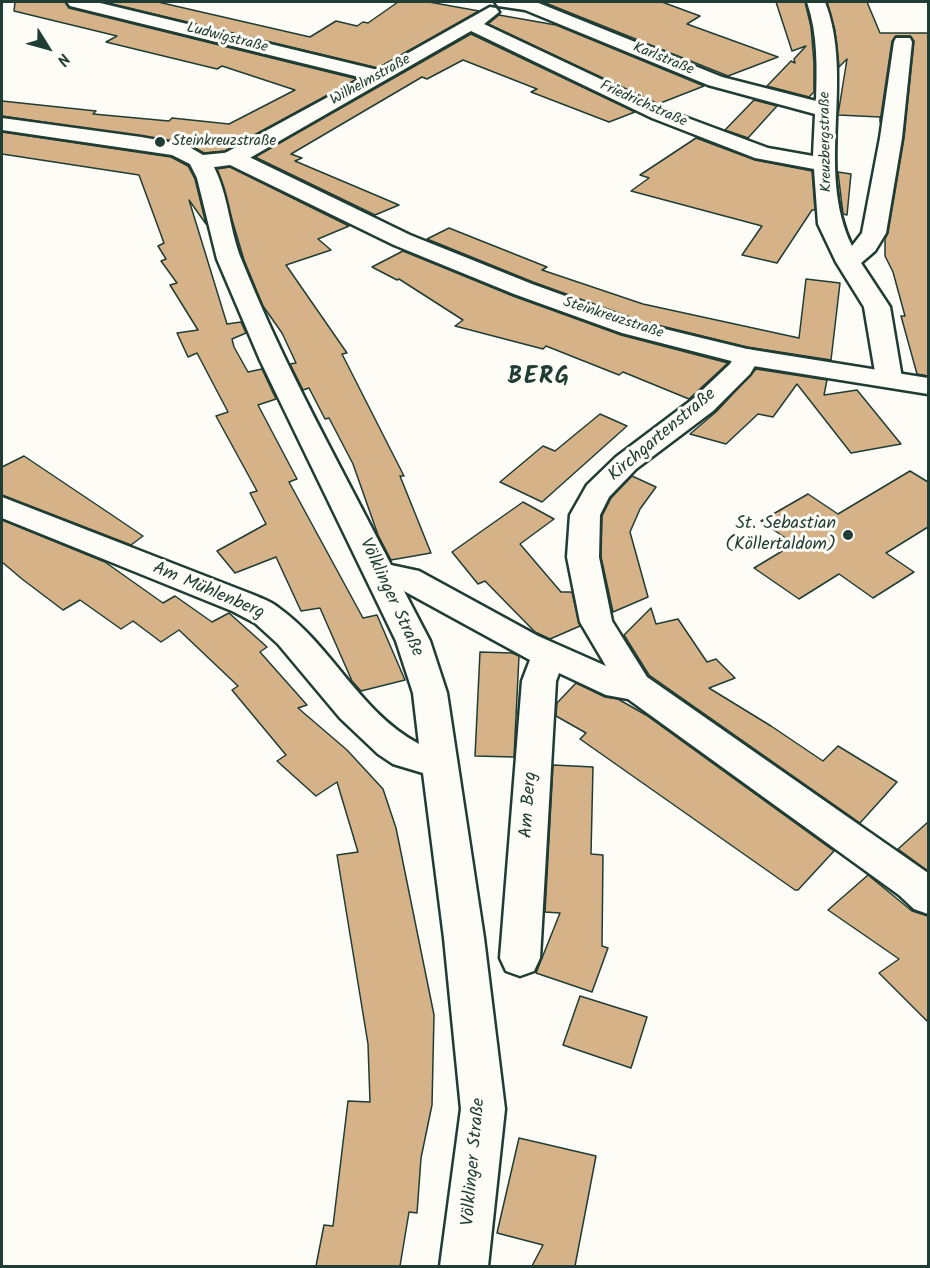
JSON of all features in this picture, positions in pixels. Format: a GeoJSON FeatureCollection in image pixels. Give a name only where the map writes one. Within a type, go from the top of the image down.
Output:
{"type":"FeatureCollection","features":[{"type":"Feature","properties":{"kind":"street","name":"Ludwigstraße"},"geometry":{"type":"LineString","coordinates":[[76,2],[379,76]]}},
{"type":"Feature","properties":{"kind":"street","name":"Wilhelmstraße"},"geometry":{"type":"LineString","coordinates":[[241,162],[379,76],[426,51],[506,2]]}},
{"type":"Feature","properties":{"kind":"street","name":"Karlstraße"},"geometry":{"type":"LineString","coordinates":[[506,2],[529,5],[715,81],[825,110]]}},
{"type":"Feature","properties":{"kind":"street","name":"Kreuzbergstraße"},"geometry":{"type":"LineString","coordinates":[[816,2],[822,20],[827,62],[824,165],[830,224],[848,262],[877,307],[889,378]]}},
{"type":"Feature","properties":{"kind":"street","name":"Friedrichstraße"},"geometry":{"type":"LineString","coordinates":[[470,24],[659,114],[763,153],[824,165]]}},
{"type":"Feature","properties":{"kind":"street"},"geometry":{"type":"LineString","coordinates":[[848,262],[867,246],[874,233],[891,138],[903,42]]}},
{"type":"Feature","properties":{"kind":"street"},"geometry":{"type":"LineString","coordinates":[[2,124],[178,150],[203,167],[241,162]]}},
{"type":"Feature","properties":{"kind":"street","name":"Steinkreuzstraße"},"geometry":{"type":"LineString","coordinates":[[241,162],[402,240],[523,289],[631,328],[747,357],[928,386]]}},
{"type":"Feature","properties":{"kind":"street","name":"Völklinger Straße"},"geometry":{"type":"LineString","coordinates":[[203,167],[229,259],[273,360],[413,641],[430,693],[464,938],[483,1109],[464,1266]]}},
{"type":"Feature","properties":{"kind":"street","name":"Kirchgartenstraße"},"geometry":{"type":"LineString","coordinates":[[747,357],[741,368],[703,405],[626,463],[597,492],[585,515],[583,557],[596,622],[635,686],[914,883],[928,897]]}},
{"type":"Feature","properties":{"kind":"street","name":"Am Mühlenberg"},"geometry":{"type":"LineString","coordinates":[[2,507],[243,603],[267,615],[290,636],[352,709],[391,744],[406,754],[426,760],[440,760]]}},
{"type":"Feature","properties":{"kind":"street","name":"Kirchgartenstraße"},"geometry":{"type":"LineString","coordinates":[[381,577],[387,575],[408,579],[526,644],[618,686],[635,686]]}},
{"type":"Feature","properties":{"kind":"street","name":"Am Berg"},"geometry":{"type":"LineString","coordinates":[[520,958],[539,681],[545,664],[552,656]]}},
{"type":"Feature","properties":{"kind":"building"},"geometry":{"type":"Polygon","coordinates":[[[15,2],[65,2],[69,8],[357,79],[225,151],[204,153],[186,143],[2,116],[2,101],[96,111],[93,114],[169,121],[172,118],[229,124],[295,90],[222,66],[217,69],[106,42],[117,36],[14,11],[15,2]]]}},
{"type":"Feature","properties":{"kind":"building"},"geometry":{"type":"Polygon","coordinates":[[[104,2],[158,2],[310,37],[336,21],[357,26],[363,22],[368,23],[398,2],[429,2],[479,11],[378,68],[104,2]]]}},
{"type":"Feature","properties":{"kind":"building"},"geometry":{"type":"Polygon","coordinates":[[[543,2],[662,2],[700,16],[687,24],[778,57],[728,76],[543,2]]]}},
{"type":"Feature","properties":{"kind":"building"},"geometry":{"type":"Polygon","coordinates":[[[776,2],[805,2],[811,27],[814,63],[814,92],[809,97],[767,86],[791,61],[795,63],[794,59],[806,46],[792,51],[776,2]]]}},
{"type":"Feature","properties":{"kind":"building"},"geometry":{"type":"Polygon","coordinates":[[[827,2],[867,2],[880,33],[928,33],[928,376],[917,374],[901,316],[905,316],[893,272],[885,256],[885,239],[888,233],[904,138],[914,41],[910,36],[896,36],[892,41],[880,122],[880,117],[838,115],[847,59],[839,67],[835,31],[827,2]]]}},
{"type":"Feature","properties":{"kind":"building"},"geometry":{"type":"Polygon","coordinates":[[[499,15],[556,25],[704,86],[658,104],[488,24],[499,15]]]}},
{"type":"Feature","properties":{"kind":"building"},"geometry":{"type":"Polygon","coordinates":[[[471,34],[635,112],[609,122],[531,92],[537,89],[463,60],[427,79],[422,77],[291,154],[302,158],[295,161],[399,205],[375,215],[255,157],[471,34]]]}},
{"type":"Feature","properties":{"kind":"building"},"geometry":{"type":"Polygon","coordinates":[[[754,100],[777,106],[748,138],[725,130],[754,100]]]}},
{"type":"Feature","properties":{"kind":"building"},"geometry":{"type":"Polygon","coordinates":[[[2,132],[171,157],[188,166],[195,179],[206,224],[189,200],[227,324],[241,322],[246,333],[232,339],[234,347],[248,372],[262,369],[276,399],[258,405],[297,479],[289,482],[363,618],[377,615],[405,680],[361,691],[352,681],[320,608],[301,611],[276,557],[235,573],[217,551],[266,524],[250,493],[257,491],[216,416],[228,412],[197,353],[188,357],[177,333],[198,330],[170,285],[177,283],[161,261],[166,259],[158,246],[164,243],[139,175],[2,154],[2,132]]]}},
{"type":"Feature","properties":{"kind":"building"},"geometry":{"type":"Polygon","coordinates":[[[696,138],[755,160],[812,171],[815,210],[812,210],[777,263],[742,255],[762,226],[631,191],[649,178],[640,175],[696,138]]]}},
{"type":"Feature","properties":{"kind":"building"},"geometry":{"type":"Polygon","coordinates":[[[230,167],[349,226],[318,239],[331,250],[286,265],[347,353],[342,354],[404,476],[400,476],[431,553],[391,560],[378,535],[353,464],[329,418],[325,419],[309,388],[303,390],[290,364],[296,363],[282,333],[263,306],[244,260],[217,169],[230,167]]]}},
{"type":"Feature","properties":{"kind":"building"},"geometry":{"type":"Polygon","coordinates":[[[838,172],[851,174],[847,215],[843,214],[838,172]]]}},
{"type":"Feature","properties":{"kind":"building"},"geometry":{"type":"Polygon","coordinates":[[[449,228],[547,267],[542,270],[643,304],[799,338],[806,279],[840,283],[831,360],[747,347],[641,321],[533,282],[427,239],[449,228]]]}},
{"type":"Feature","properties":{"kind":"building"},"geometry":{"type":"Polygon","coordinates":[[[403,251],[513,296],[621,335],[728,363],[689,399],[623,372],[619,375],[546,346],[543,349],[455,326],[463,320],[399,279],[372,267],[403,251]]]}},
{"type":"Feature","properties":{"kind":"building"},"geometry":{"type":"Polygon","coordinates":[[[756,369],[827,380],[824,395],[857,390],[901,444],[851,453],[797,384],[773,417],[758,414],[726,444],[690,434],[717,411],[756,369]]]}},
{"type":"Feature","properties":{"kind":"building"},"geometry":{"type":"Polygon","coordinates":[[[600,414],[627,426],[542,502],[500,482],[543,446],[555,451],[600,414]]]}},
{"type":"Feature","properties":{"kind":"building"},"geometry":{"type":"Polygon","coordinates":[[[24,456],[143,536],[131,545],[2,495],[2,467],[24,456]]]}},
{"type":"Feature","properties":{"kind":"building","name":"St. Sebastian (Köllertaldom)"},"geometry":{"type":"Polygon","coordinates":[[[910,471],[928,482],[928,527],[886,553],[914,572],[873,598],[839,574],[799,599],[754,568],[794,544],[761,521],[808,494],[838,514],[910,471]]]}},
{"type":"Feature","properties":{"kind":"building"},"geometry":{"type":"Polygon","coordinates":[[[632,476],[656,487],[640,509],[630,532],[648,597],[613,612],[601,557],[602,516],[611,498],[632,476]]]}},
{"type":"Feature","properties":{"kind":"building"},"geometry":{"type":"Polygon","coordinates":[[[523,502],[554,519],[520,544],[561,592],[572,592],[580,626],[550,639],[535,632],[485,581],[478,584],[452,552],[523,502]]]}},
{"type":"Feature","properties":{"kind":"building"},"geometry":{"type":"Polygon","coordinates":[[[2,520],[105,562],[163,603],[175,596],[212,622],[229,613],[267,647],[260,652],[307,705],[298,708],[347,750],[383,789],[396,828],[434,1015],[432,1105],[421,1158],[417,1213],[409,1212],[400,1266],[316,1266],[324,1225],[333,1226],[348,1101],[370,1102],[368,1044],[337,855],[358,852],[337,782],[316,796],[277,761],[286,755],[232,690],[238,686],[179,630],[161,642],[133,621],[121,629],[80,600],[63,610],[22,579],[2,562],[2,520]]]}},
{"type":"Feature","properties":{"kind":"building"},"geometry":{"type":"Polygon","coordinates":[[[651,608],[656,624],[678,619],[707,662],[716,659],[735,678],[709,688],[823,761],[838,746],[897,782],[860,823],[649,675],[624,635],[651,608]]]}},
{"type":"Feature","properties":{"kind":"building"},"geometry":{"type":"Polygon","coordinates":[[[480,652],[512,653],[519,656],[514,757],[475,756],[480,652]]]}},
{"type":"Feature","properties":{"kind":"building"},"geometry":{"type":"Polygon","coordinates":[[[576,683],[605,697],[618,699],[646,715],[834,851],[798,890],[795,890],[580,739],[586,733],[556,716],[557,703],[576,683]]]}},
{"type":"Feature","properties":{"kind":"building"},"geometry":{"type":"Polygon","coordinates":[[[553,765],[593,767],[591,854],[603,855],[602,946],[608,948],[592,992],[536,973],[560,913],[545,912],[553,765]]]}},
{"type":"Feature","properties":{"kind":"building"},"geometry":{"type":"Polygon","coordinates":[[[928,822],[928,871],[898,849],[928,822]]]}},
{"type":"Feature","properties":{"kind":"building"},"geometry":{"type":"Polygon","coordinates":[[[868,875],[912,911],[928,916],[928,1022],[879,973],[899,959],[828,910],[868,875]]]}},
{"type":"Feature","properties":{"kind":"building"},"geometry":{"type":"Polygon","coordinates":[[[580,996],[647,1017],[631,1068],[563,1045],[580,996]]]}},
{"type":"Feature","properties":{"kind":"building"},"geometry":{"type":"Polygon","coordinates":[[[519,1138],[596,1156],[575,1266],[532,1266],[543,1245],[497,1233],[519,1138]]]}},
{"type":"Feature","properties":{"kind":"place","name":"Steinkreuzstraße"},"geometry":{"type":"Point","coordinates":[160,142]}},
{"type":"Feature","properties":{"kind":"place","name":"St. Sebastian (Köllertaldom)"},"geometry":{"type":"Point","coordinates":[848,535]}},
{"type":"Feature","properties":{"kind":"district","name":"BERG"},"geometry":{"type":"Point","coordinates":[539,379]}}]}
